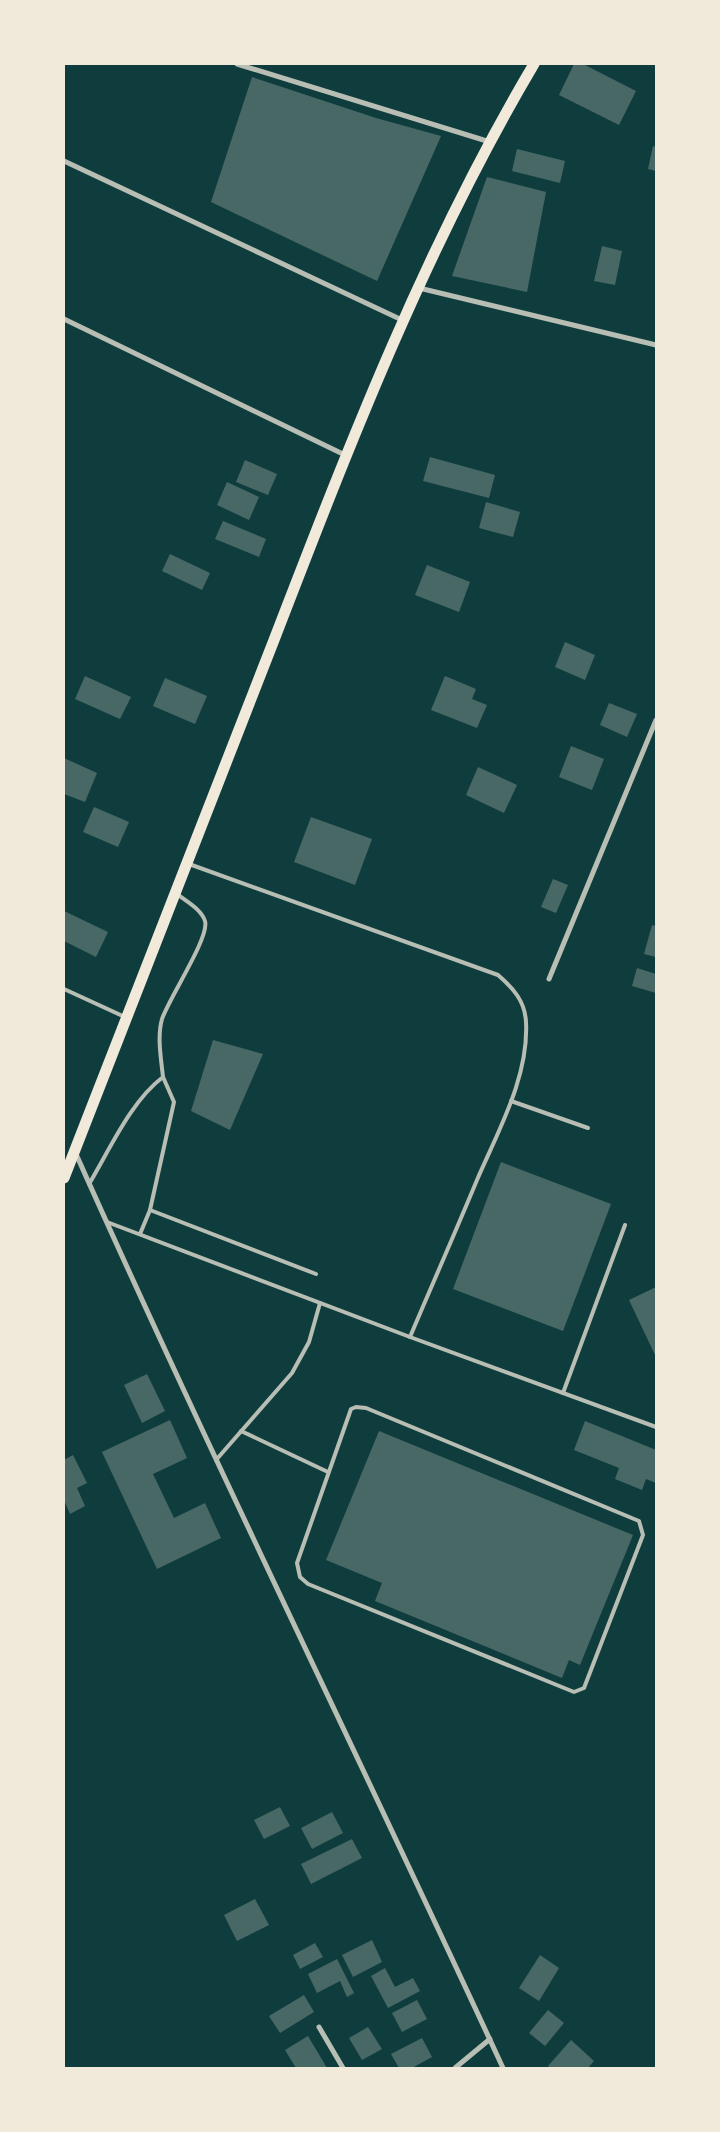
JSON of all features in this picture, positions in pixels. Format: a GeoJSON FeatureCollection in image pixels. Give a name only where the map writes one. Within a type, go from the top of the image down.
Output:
{"type":"FeatureCollection","features":[{"type":"Feature","properties":{"kind":"main road"},"geometry":{"type":"LineString","coordinates":[[64,1178],[345,456],[402,320],[490,142],[534,64]]}},
{"type":"Feature","properties":{"kind":"street"},"geometry":{"type":"LineString","coordinates":[[237,64],[490,142]]}},
{"type":"Feature","properties":{"kind":"street"},"geometry":{"type":"LineString","coordinates":[[64,161],[402,320]]}},
{"type":"Feature","properties":{"kind":"street"},"geometry":{"type":"LineString","coordinates":[[417,287],[656,345]]}},
{"type":"Feature","properties":{"kind":"street"},"geometry":{"type":"LineString","coordinates":[[64,319],[345,456]]}},
{"type":"Feature","properties":{"kind":"street"},"geometry":{"type":"LineString","coordinates":[[549,979],[656,720]]}},
{"type":"Feature","properties":{"kind":"street"},"geometry":{"type":"LineString","coordinates":[[74,1151],[216,1460],[504,2068]]}},
{"type":"Feature","properties":{"kind":"street"},"geometry":{"type":"LineString","coordinates":[[318,2027],[343,2068]]}},
{"type":"Feature","properties":{"kind":"street"},"geometry":{"type":"LineString","coordinates":[[455,2068],[490,2039]]}},
{"type":"Feature","properties":{"kind":"lane"},"geometry":{"type":"LineString","coordinates":[[187,863],[498,975],[512,987],[522,1002],[526,1021],[524,1056],[511,1101],[410,1337]]}},
{"type":"Feature","properties":{"kind":"lane"},"geometry":{"type":"LineString","coordinates":[[140,1234],[150,1210],[174,1102],[163,1077],[160,1049],[162,1020],[185,971],[202,942],[205,922],[199,911],[176,893]]}},
{"type":"Feature","properties":{"kind":"lane"},"geometry":{"type":"LineString","coordinates":[[64,989],[127,1018]]}},
{"type":"Feature","properties":{"kind":"lane"},"geometry":{"type":"LineString","coordinates":[[89,1184],[136,1105],[148,1088],[163,1077]]}},
{"type":"Feature","properties":{"kind":"lane"},"geometry":{"type":"LineString","coordinates":[[511,1101],[588,1128]]}},
{"type":"Feature","properties":{"kind":"lane"},"geometry":{"type":"LineString","coordinates":[[150,1210],[316,1274]]}},
{"type":"Feature","properties":{"kind":"lane"},"geometry":{"type":"LineString","coordinates":[[105,1221],[410,1337],[656,1427]]}},
{"type":"Feature","properties":{"kind":"lane"},"geometry":{"type":"LineString","coordinates":[[563,1393],[625,1225]]}},
{"type":"Feature","properties":{"kind":"lane"},"geometry":{"type":"LineString","coordinates":[[216,1460],[292,1373],[309,1342],[320,1303]]}},
{"type":"Feature","properties":{"kind":"lane"},"geometry":{"type":"LineString","coordinates":[[356,1407],[366,1408],[639,1521],[643,1535],[584,1688],[574,1692],[304,1581],[300,1577],[297,1563],[328,1472],[351,1409],[356,1407]]}},
{"type":"Feature","properties":{"kind":"lane"},"geometry":{"type":"LineString","coordinates":[[241,1431],[328,1472]]}},
{"type":"Feature","properties":{"kind":"building"},"geometry":{"type":"Polygon","coordinates":[[[574,64],[583,64],[636,91],[619,125],[559,95],[574,64]]]}},
{"type":"Feature","properties":{"kind":"building"},"geometry":{"type":"Polygon","coordinates":[[[252,77],[376,118],[441,136],[377,281],[211,202],[252,77]]]}},
{"type":"Feature","properties":{"kind":"building"},"geometry":{"type":"Polygon","coordinates":[[[653,146],[656,147],[656,171],[648,169],[653,146]]]}},
{"type":"Feature","properties":{"kind":"building"},"geometry":{"type":"Polygon","coordinates":[[[517,149],[565,161],[560,183],[512,171],[517,149]]]}},
{"type":"Feature","properties":{"kind":"building"},"geometry":{"type":"Polygon","coordinates":[[[487,177],[546,192],[527,292],[452,276],[487,177]]]}},
{"type":"Feature","properties":{"kind":"building"},"geometry":{"type":"Polygon","coordinates":[[[602,246],[622,251],[615,285],[594,281],[602,246]]]}},
{"type":"Feature","properties":{"kind":"building"},"geometry":{"type":"Polygon","coordinates":[[[430,457],[495,475],[489,498],[423,481],[430,457]]]}},
{"type":"Feature","properties":{"kind":"building"},"geometry":{"type":"Polygon","coordinates":[[[245,460],[277,474],[268,495],[236,482],[245,460]]]}},
{"type":"Feature","properties":{"kind":"building"},"geometry":{"type":"Polygon","coordinates":[[[227,482],[259,497],[249,520],[217,505],[227,482]]]}},
{"type":"Feature","properties":{"kind":"building"},"geometry":{"type":"Polygon","coordinates":[[[486,502],[520,512],[513,537],[479,528],[486,502]]]}},
{"type":"Feature","properties":{"kind":"building"},"geometry":{"type":"Polygon","coordinates":[[[223,521],[266,539],[259,557],[215,539],[223,521]]]}},
{"type":"Feature","properties":{"kind":"building"},"geometry":{"type":"Polygon","coordinates":[[[170,554],[210,573],[202,590],[162,571],[170,554]]]}},
{"type":"Feature","properties":{"kind":"building"},"geometry":{"type":"Polygon","coordinates":[[[427,565],[470,582],[459,612],[415,595],[427,565]]]}},
{"type":"Feature","properties":{"kind":"building"},"geometry":{"type":"Polygon","coordinates":[[[565,642],[595,655],[585,680],[555,667],[565,642]]]}},
{"type":"Feature","properties":{"kind":"building"},"geometry":{"type":"Polygon","coordinates":[[[85,676],[131,697],[120,719],[75,699],[85,676]]]}},
{"type":"Feature","properties":{"kind":"building"},"geometry":{"type":"Polygon","coordinates":[[[445,676],[476,689],[472,699],[487,705],[477,728],[431,710],[445,676]]]}},
{"type":"Feature","properties":{"kind":"building"},"geometry":{"type":"Polygon","coordinates":[[[165,678],[207,696],[195,724],[153,706],[165,678]]]}},
{"type":"Feature","properties":{"kind":"building"},"geometry":{"type":"Polygon","coordinates":[[[609,703],[637,714],[627,737],[600,725],[609,703]]]}},
{"type":"Feature","properties":{"kind":"building"},"geometry":{"type":"Polygon","coordinates":[[[571,746],[604,759],[592,790],[559,777],[571,746]]]}},
{"type":"Feature","properties":{"kind":"building"},"geometry":{"type":"Polygon","coordinates":[[[64,758],[97,773],[85,802],[64,794],[64,758]]]}},
{"type":"Feature","properties":{"kind":"building"},"geometry":{"type":"Polygon","coordinates":[[[478,767],[517,785],[504,813],[466,795],[478,767]]]}},
{"type":"Feature","properties":{"kind":"building"},"geometry":{"type":"Polygon","coordinates":[[[94,807],[129,822],[118,847],[83,832],[94,807]]]}},
{"type":"Feature","properties":{"kind":"building"},"geometry":{"type":"Polygon","coordinates":[[[311,817],[372,839],[355,885],[294,862],[311,817]]]}},
{"type":"Feature","properties":{"kind":"building"},"geometry":{"type":"Polygon","coordinates":[[[553,879],[568,885],[556,913],[541,907],[553,879]]]}},
{"type":"Feature","properties":{"kind":"building"},"geometry":{"type":"Polygon","coordinates":[[[64,911],[108,932],[96,957],[64,941],[64,911]]]}},
{"type":"Feature","properties":{"kind":"building"},"geometry":{"type":"Polygon","coordinates":[[[652,925],[656,926],[656,957],[644,954],[652,925]]]}},
{"type":"Feature","properties":{"kind":"building"},"geometry":{"type":"Polygon","coordinates":[[[637,968],[656,974],[656,993],[632,986],[637,968]]]}},
{"type":"Feature","properties":{"kind":"building"},"geometry":{"type":"Polygon","coordinates":[[[213,1040],[263,1054],[230,1130],[191,1111],[213,1040]]]}},
{"type":"Feature","properties":{"kind":"building"},"geometry":{"type":"Polygon","coordinates":[[[501,1162],[611,1204],[563,1331],[453,1289],[501,1162]]]}},
{"type":"Feature","properties":{"kind":"building"},"geometry":{"type":"Polygon","coordinates":[[[656,1287],[656,1357],[629,1300],[656,1287]]]}},
{"type":"Feature","properties":{"kind":"building"},"geometry":{"type":"Polygon","coordinates":[[[147,1374],[165,1411],[142,1423],[124,1385],[147,1374]]]}},
{"type":"Feature","properties":{"kind":"building"},"geometry":{"type":"Polygon","coordinates":[[[170,1420],[187,1458],[153,1474],[174,1518],[205,1503],[221,1538],[157,1569],[102,1452],[170,1420]]]}},
{"type":"Feature","properties":{"kind":"building"},"geometry":{"type":"Polygon","coordinates":[[[585,1421],[656,1450],[656,1483],[646,1479],[642,1490],[615,1479],[619,1468],[574,1450],[585,1421]]]}},
{"type":"Feature","properties":{"kind":"building"},"geometry":{"type":"Polygon","coordinates":[[[379,1431],[633,1535],[580,1665],[569,1660],[562,1678],[375,1601],[382,1583],[326,1560],[379,1431]]]}},
{"type":"Feature","properties":{"kind":"building"},"geometry":{"type":"Polygon","coordinates":[[[73,1455],[87,1483],[77,1488],[85,1506],[70,1514],[64,1500],[64,1460],[73,1455]]]}},
{"type":"Feature","properties":{"kind":"building"},"geometry":{"type":"Polygon","coordinates":[[[280,1807],[290,1826],[264,1839],[254,1820],[280,1807]]]}},
{"type":"Feature","properties":{"kind":"building"},"geometry":{"type":"Polygon","coordinates":[[[332,1812],[343,1833],[312,1849],[301,1828],[332,1812]]]}},
{"type":"Feature","properties":{"kind":"building"},"geometry":{"type":"Polygon","coordinates":[[[352,1839],[362,1858],[311,1884],[301,1864],[352,1839]]]}},
{"type":"Feature","properties":{"kind":"building"},"geometry":{"type":"Polygon","coordinates":[[[255,1899],[269,1925],[237,1941],[224,1915],[255,1899]]]}},
{"type":"Feature","properties":{"kind":"building"},"geometry":{"type":"Polygon","coordinates":[[[372,1940],[382,1962],[353,1977],[342,1955],[372,1940]]]}},
{"type":"Feature","properties":{"kind":"building"},"geometry":{"type":"Polygon","coordinates":[[[315,1943],[323,1957],[300,1969],[293,1955],[315,1943]]]}},
{"type":"Feature","properties":{"kind":"building"},"geometry":{"type":"Polygon","coordinates":[[[540,1955],[559,1968],[539,2001],[519,1988],[540,1955]]]}},
{"type":"Feature","properties":{"kind":"building"},"geometry":{"type":"Polygon","coordinates":[[[337,1959],[354,1993],[347,1997],[340,1981],[317,1993],[308,1974],[337,1959]]]}},
{"type":"Feature","properties":{"kind":"building"},"geometry":{"type":"Polygon","coordinates":[[[385,1968],[395,1987],[413,1978],[420,1991],[388,2008],[371,1976],[385,1968]]]}},
{"type":"Feature","properties":{"kind":"building"},"geometry":{"type":"Polygon","coordinates":[[[304,1995],[314,2012],[280,2033],[269,2016],[304,1995]]]}},
{"type":"Feature","properties":{"kind":"building"},"geometry":{"type":"Polygon","coordinates":[[[417,2000],[427,2019],[402,2032],[392,2013],[417,2000]]]}},
{"type":"Feature","properties":{"kind":"building"},"geometry":{"type":"Polygon","coordinates":[[[548,2010],[564,2023],[545,2046],[529,2033],[548,2010]]]}},
{"type":"Feature","properties":{"kind":"building"},"geometry":{"type":"Polygon","coordinates":[[[368,2027],[382,2049],[362,2060],[349,2038],[368,2027]]]}},
{"type":"Feature","properties":{"kind":"building"},"geometry":{"type":"Polygon","coordinates":[[[308,2036],[327,2068],[296,2068],[285,2050],[308,2036]]]}},
{"type":"Feature","properties":{"kind":"building"},"geometry":{"type":"Polygon","coordinates":[[[422,2038],[432,2057],[412,2068],[399,2068],[391,2054],[422,2038]]]}},
{"type":"Feature","properties":{"kind":"building"},"geometry":{"type":"Polygon","coordinates":[[[571,2040],[594,2061],[588,2068],[550,2068],[548,2066],[571,2040]]]}}]}
